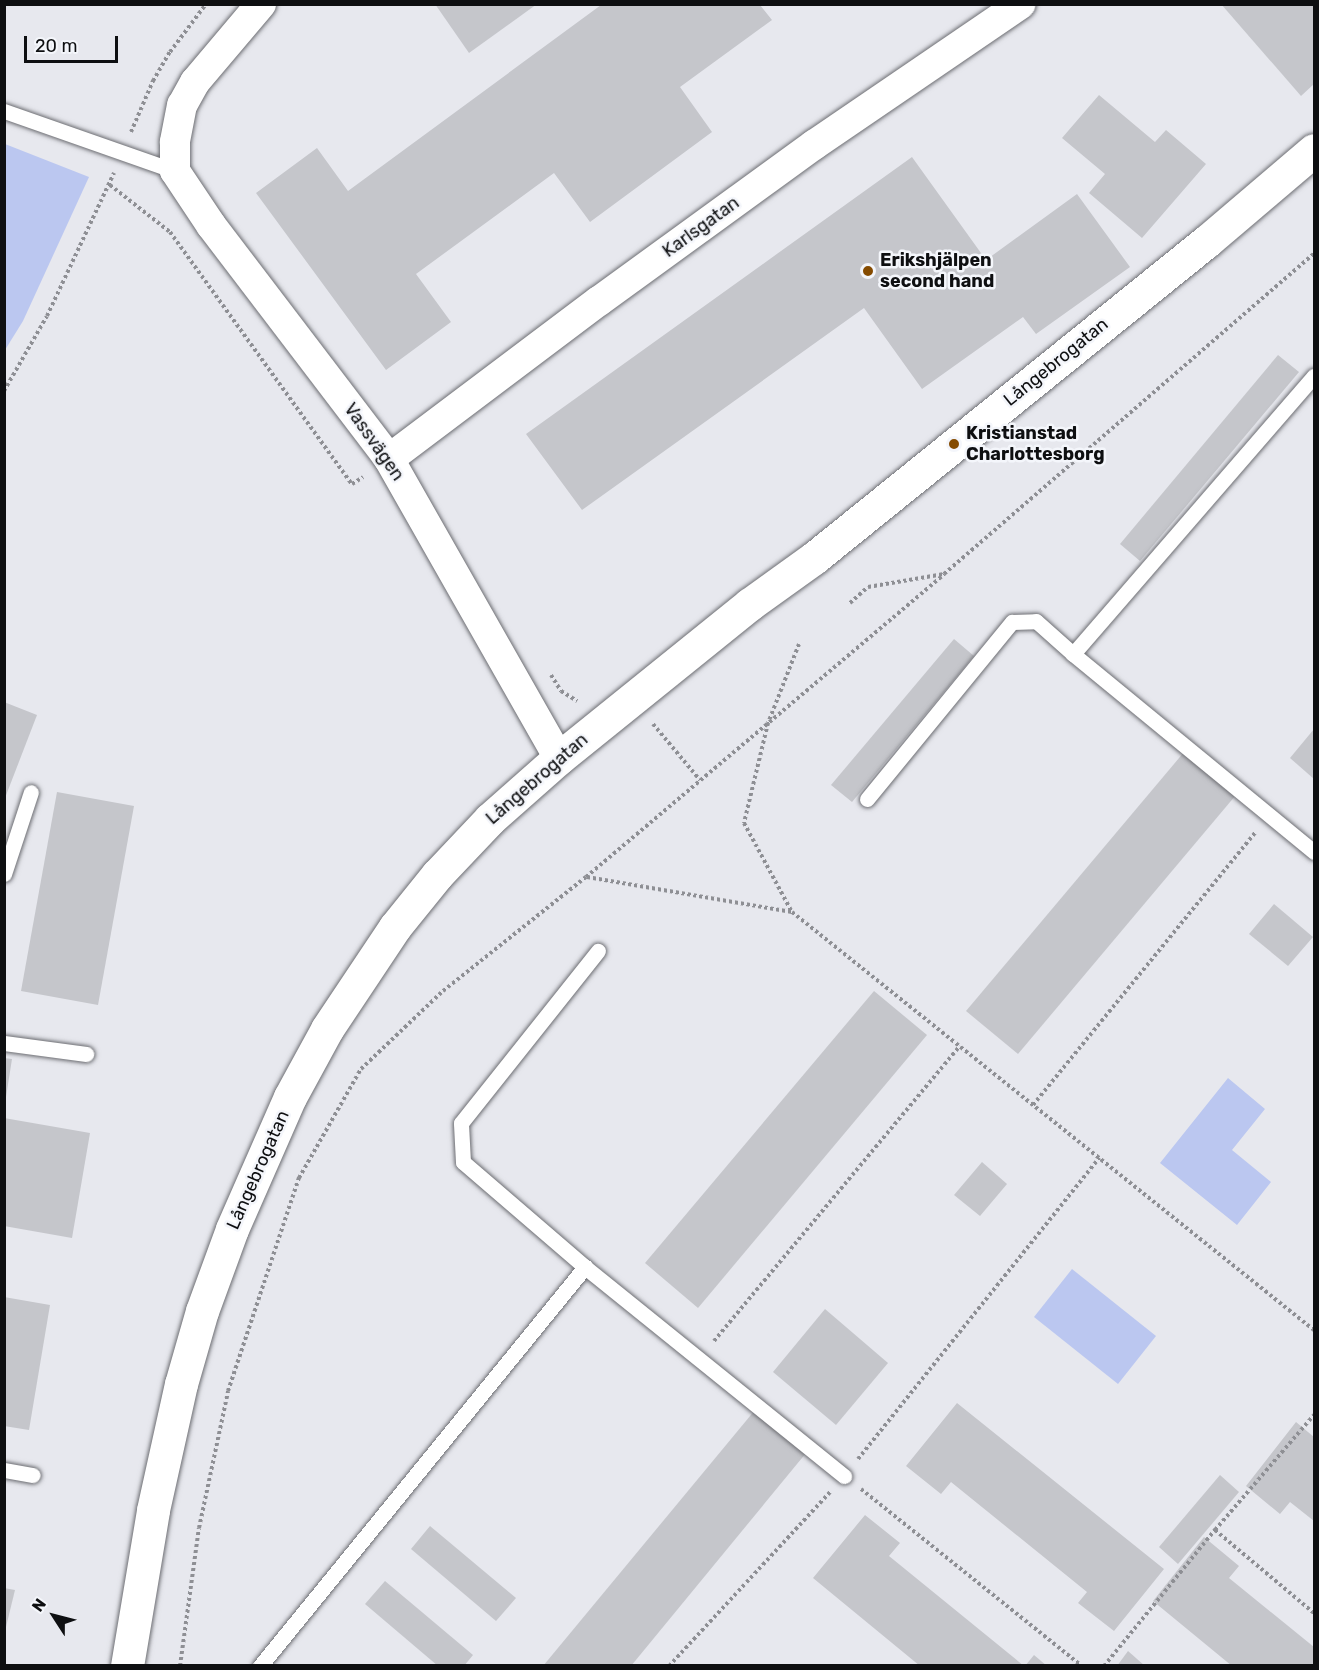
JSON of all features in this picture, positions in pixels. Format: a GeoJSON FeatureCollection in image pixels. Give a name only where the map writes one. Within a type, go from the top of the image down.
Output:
{"type":"FeatureCollection","features":[{"type":"Feature","properties":{"kind":"main road","name":"Långebrogatan"},"geometry":{"type":"LineString","coordinates":[[127,1665],[153,1510],[181,1384],[202,1311],[232,1228],[290,1097],[327,1029],[395,927],[437,874],[490,819],[559,758],[750,604],[814,558],[1207,241],[1314,150]]}},
{"type":"Feature","properties":{"kind":"street"},"geometry":{"type":"LineString","coordinates":[[175,156],[182,105],[195,82],[261,4]]}},
{"type":"Feature","properties":{"kind":"street","name":"Karlsgatan"},"geometry":{"type":"LineString","coordinates":[[389,459],[608,294],[813,145],[1021,4]]}},
{"type":"Feature","properties":{"kind":"street","name":"Vassvägen"},"geometry":{"type":"LineString","coordinates":[[175,156],[211,225],[389,459],[559,758]]}},
{"type":"Feature","properties":{"kind":"lane"},"geometry":{"type":"LineString","coordinates":[[4,111],[122,153],[175,156]]}},
{"type":"Feature","properties":{"kind":"lane"},"geometry":{"type":"LineString","coordinates":[[1073,654],[1314,376]]}},
{"type":"Feature","properties":{"kind":"lane"},"geometry":{"type":"LineString","coordinates":[[867,799],[1012,622],[1036,621],[1314,852]]}},
{"type":"Feature","properties":{"kind":"lane"},"geometry":{"type":"LineString","coordinates":[[4,874],[31,792]]}},
{"type":"Feature","properties":{"kind":"lane"},"geometry":{"type":"LineString","coordinates":[[598,951],[461,1123],[463,1162],[585,1267],[844,1476]]}},
{"type":"Feature","properties":{"kind":"lane"},"geometry":{"type":"LineString","coordinates":[[4,1042],[86,1054]]}},
{"type":"Feature","properties":{"kind":"lane"},"geometry":{"type":"LineString","coordinates":[[260,1665],[585,1267]]}},
{"type":"Feature","properties":{"kind":"lane"},"geometry":{"type":"LineString","coordinates":[[4,1470],[33,1475]]}},
{"type":"Feature","properties":{"kind":"path"},"geometry":{"type":"LineString","coordinates":[[4,391],[47,316],[110,185],[153,81],[170,52],[206,4]]}},
{"type":"Feature","properties":{"kind":"path"},"geometry":{"type":"LineString","coordinates":[[180,1665],[199,1528],[228,1392],[299,1178],[361,1069],[443,991],[586,877],[944,574],[1314,253]]}},
{"type":"Feature","properties":{"kind":"path"},"geometry":{"type":"LineString","coordinates":[[850,603],[868,587],[944,574]]}},
{"type":"Feature","properties":{"kind":"path"},"geometry":{"type":"LineString","coordinates":[[799,644],[768,723],[744,823],[792,912],[1314,1330]]}},
{"type":"Feature","properties":{"kind":"path"},"geometry":{"type":"LineString","coordinates":[[1033,1105],[1269,815]]}},
{"type":"Feature","properties":{"kind":"path"},"geometry":{"type":"LineString","coordinates":[[586,877],[792,912]]}},
{"type":"Feature","properties":{"kind":"path"},"geometry":{"type":"LineString","coordinates":[[699,1359],[960,1046]]}},
{"type":"Feature","properties":{"kind":"path"},"geometry":{"type":"LineString","coordinates":[[669,1665],[844,1476],[1099,1158]]}},
{"type":"Feature","properties":{"kind":"path"},"geometry":{"type":"LineString","coordinates":[[1104,1665],[1215,1530],[1314,1415]]}},
{"type":"Feature","properties":{"kind":"path"},"geometry":{"type":"LineString","coordinates":[[844,1476],[1082,1665]]}},
{"type":"Feature","properties":{"kind":"path"},"geometry":{"type":"LineString","coordinates":[[1215,1530],[1314,1613]]}},
{"type":"Feature","properties":{"kind":"shaded area"},"geometry":{"type":"Polygon","coordinates":[[[5,144],[89,177],[23,321],[5,350],[5,144]]]}},
{"type":"Feature","properties":{"kind":"shaded area"},"geometry":{"type":"Polygon","coordinates":[[[1228,1078],[1265,1109],[1232,1150],[1271,1182],[1237,1225],[1160,1163],[1228,1078]]]}},
{"type":"Feature","properties":{"kind":"shaded area"},"geometry":{"type":"Polygon","coordinates":[[[1072,1269],[1156,1336],[1118,1384],[1034,1317],[1072,1269]]]}},
{"type":"Feature","properties":{"kind":"building"},"geometry":{"type":"Polygon","coordinates":[[[435,4],[537,4],[469,53],[435,4]]]}},
{"type":"Feature","properties":{"kind":"building"},"geometry":{"type":"Polygon","coordinates":[[[1221,4],[1314,4],[1314,84],[1301,96],[1221,4]]]}},
{"type":"Feature","properties":{"kind":"building"},"geometry":{"type":"Polygon","coordinates":[[[601,5],[760,5],[772,20],[680,87],[712,132],[590,222],[554,173],[416,274],[451,322],[386,370],[256,193],[317,148],[348,191],[601,5]]]}},
{"type":"Feature","properties":{"kind":"building"},"geometry":{"type":"Polygon","coordinates":[[[1099,95],[1155,142],[1166,130],[1206,164],[1142,238],[1089,193],[1105,174],[1062,138],[1099,95]]]}},
{"type":"Feature","properties":{"kind":"building"},"geometry":{"type":"Polygon","coordinates":[[[912,157],[986,260],[1077,194],[1130,267],[1036,334],[1023,317],[922,389],[864,308],[582,510],[526,434],[912,157]]]}},
{"type":"Feature","properties":{"kind":"building"},"geometry":{"type":"Polygon","coordinates":[[[1278,355],[1299,372],[1140,561],[1120,544],[1278,355]]]}},
{"type":"Feature","properties":{"kind":"building"},"geometry":{"type":"Polygon","coordinates":[[[954,639],[974,656],[852,802],[831,785],[954,639]]]}},
{"type":"Feature","properties":{"kind":"building"},"geometry":{"type":"Polygon","coordinates":[[[4,702],[37,715],[5,798],[4,798],[4,702]]]}},
{"type":"Feature","properties":{"kind":"building"},"geometry":{"type":"Polygon","coordinates":[[[1314,729],[1314,779],[1290,758],[1314,729]]]}},
{"type":"Feature","properties":{"kind":"building"},"geometry":{"type":"Polygon","coordinates":[[[1190,745],[1241,789],[1018,1054],[966,1011],[1190,745]]]}},
{"type":"Feature","properties":{"kind":"building"},"geometry":{"type":"Polygon","coordinates":[[[57,792],[134,806],[98,1005],[21,991],[57,792]]]}},
{"type":"Feature","properties":{"kind":"building"},"geometry":{"type":"Polygon","coordinates":[[[1274,904],[1313,937],[1288,966],[1249,934],[1274,904]]]}},
{"type":"Feature","properties":{"kind":"building"},"geometry":{"type":"Polygon","coordinates":[[[874,991],[927,1035],[698,1308],[645,1263],[874,991]]]}},
{"type":"Feature","properties":{"kind":"building"},"geometry":{"type":"Polygon","coordinates":[[[4,1058],[12,1059],[6,1097],[4,1097],[4,1058]]]}},
{"type":"Feature","properties":{"kind":"building"},"geometry":{"type":"Polygon","coordinates":[[[4,1118],[90,1133],[72,1238],[4,1226],[4,1118]]]}},
{"type":"Feature","properties":{"kind":"building"},"geometry":{"type":"Polygon","coordinates":[[[982,1162],[1007,1184],[980,1216],[954,1195],[982,1162]]]}},
{"type":"Feature","properties":{"kind":"building"},"geometry":{"type":"Polygon","coordinates":[[[4,1297],[50,1305],[29,1430],[4,1426],[4,1297]]]}},
{"type":"Feature","properties":{"kind":"building"},"geometry":{"type":"Polygon","coordinates":[[[825,1309],[888,1363],[836,1425],[773,1372],[825,1309]]]}},
{"type":"Feature","properties":{"kind":"building"},"geometry":{"type":"Polygon","coordinates":[[[957,1403],[1164,1569],[1114,1631],[1078,1603],[1087,1592],[951,1482],[941,1494],[906,1466],[957,1403]]]}},
{"type":"Feature","properties":{"kind":"building"},"geometry":{"type":"Polygon","coordinates":[[[760,1404],[811,1447],[631,1666],[543,1666],[760,1404]]]}},
{"type":"Feature","properties":{"kind":"building"},"geometry":{"type":"Polygon","coordinates":[[[1296,1422],[1314,1437],[1314,1521],[1290,1502],[1280,1514],[1246,1486],[1296,1422]]]}},
{"type":"Feature","properties":{"kind":"building"},"geometry":{"type":"Polygon","coordinates":[[[1220,1475],[1239,1492],[1178,1564],[1159,1547],[1220,1475]]]}},
{"type":"Feature","properties":{"kind":"building"},"geometry":{"type":"Polygon","coordinates":[[[865,1515],[900,1543],[889,1556],[1024,1666],[920,1666],[813,1578],[865,1515]]]}},
{"type":"Feature","properties":{"kind":"building"},"geometry":{"type":"Polygon","coordinates":[[[430,1526],[516,1598],[496,1621],[411,1549],[430,1526]]]}},
{"type":"Feature","properties":{"kind":"building"},"geometry":{"type":"Polygon","coordinates":[[[1204,1537],[1239,1566],[1229,1578],[1314,1647],[1314,1666],[1232,1666],[1153,1601],[1204,1537]]]}},
{"type":"Feature","properties":{"kind":"building"},"geometry":{"type":"Polygon","coordinates":[[[385,1581],[473,1655],[464,1666],[438,1666],[365,1604],[385,1581]]]}},
{"type":"Feature","properties":{"kind":"building"},"geometry":{"type":"Polygon","coordinates":[[[4,1588],[15,1590],[5,1631],[4,1631],[4,1588]]]}},
{"type":"Feature","properties":{"kind":"building"},"geometry":{"type":"Polygon","coordinates":[[[1128,1651],[1145,1666],[1117,1666],[1128,1651]]]}},
{"type":"Feature","properties":{"kind":"building"},"geometry":{"type":"Polygon","coordinates":[[[1034,1655],[1047,1666],[1025,1666],[1034,1655]]]}},
{"type":"Feature","properties":{"kind":"place","name":"Erikshjälpen second hand"},"geometry":{"type":"Point","coordinates":[868,271]}},
{"type":"Feature","properties":{"kind":"place","name":"Kristianstad Charlottesborg"},"geometry":{"type":"Point","coordinates":[954,444]}}]}
